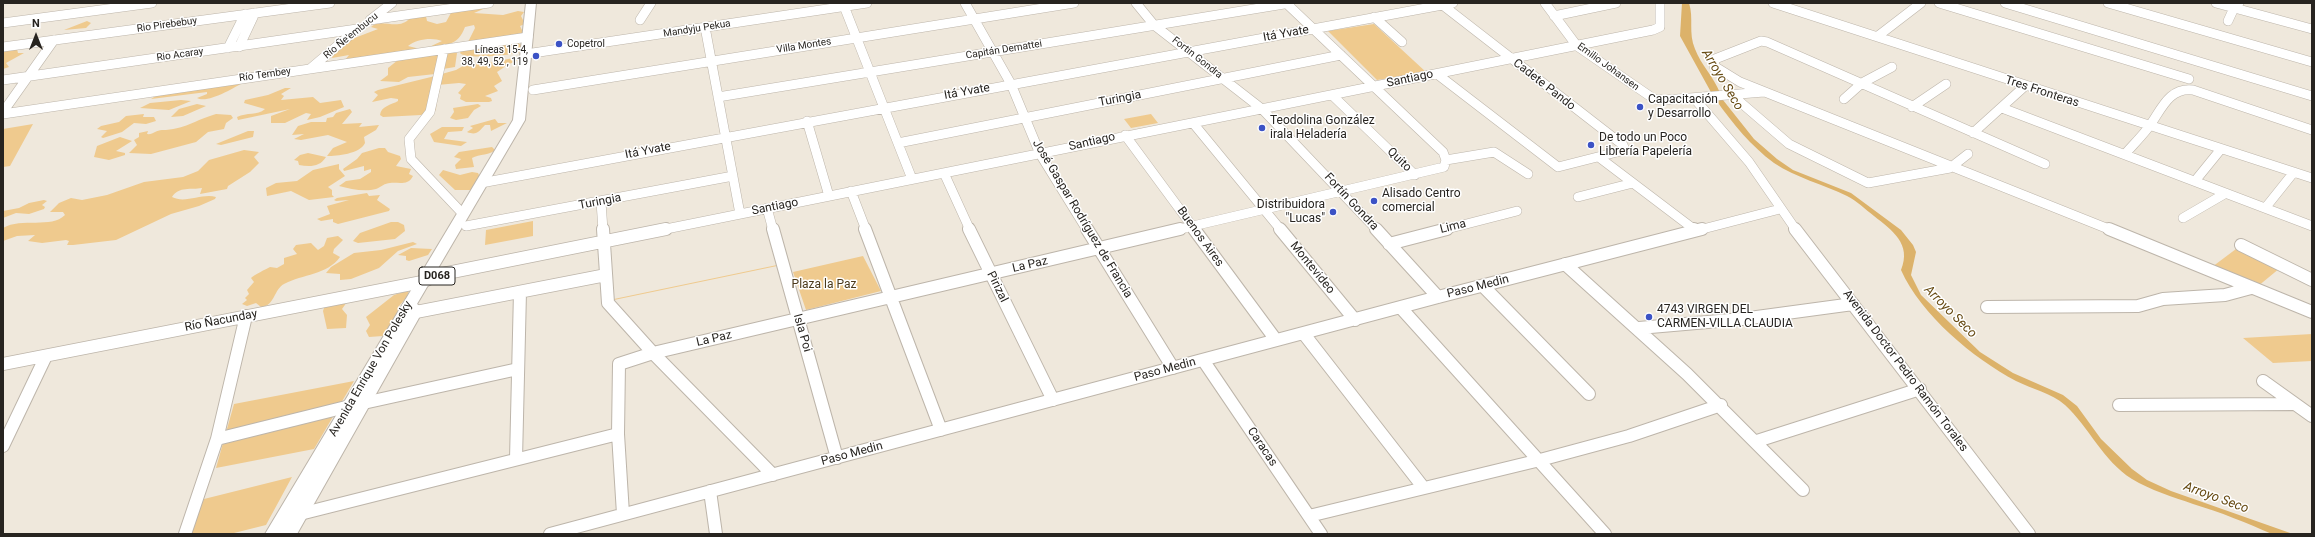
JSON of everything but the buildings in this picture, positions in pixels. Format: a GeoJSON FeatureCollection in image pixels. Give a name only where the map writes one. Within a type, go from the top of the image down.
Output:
{"type":"FeatureCollection","features":[{"type":"Feature","properties":{"kind":"main road","name":"Avenida Enrique Von Polesky"},"geometry":{"type":"LineString","coordinates":[[288,534],[300,514],[422,282],[464,220],[528,119],[533,90],[531,54],[528,37],[531,3]]}},
{"type":"Feature","properties":{"kind":"main road","name":"Avenida Enrique Von Polesky"},"geometry":{"type":"LineString","coordinates":[[487,182],[519,120],[540,3]]}},
{"type":"Feature","properties":{"kind":"main road","name":"Avenida Enrique Von Polesky"},"geometry":{"type":"LineString","coordinates":[[274,534],[416,312],[437,275],[464,220]]}},
{"type":"Feature","properties":{"kind":"street"},"geometry":{"type":"LineString","coordinates":[[3,23],[152,3]]}},
{"type":"Feature","properties":{"kind":"street","name":"Rio Pirebebuy"},"geometry":{"type":"LineString","coordinates":[[3,47],[330,3]]}},
{"type":"Feature","properties":{"kind":"street","name":"Río Ñe'embucu"},"geometry":{"type":"LineString","coordinates":[[311,69],[392,3]]}},
{"type":"Feature","properties":{"kind":"street"},"geometry":{"type":"LineString","coordinates":[[370,20],[489,3]]}},
{"type":"Feature","properties":{"kind":"street"},"geometry":{"type":"LineString","coordinates":[[640,20],[651,3]]}},
{"type":"Feature","properties":{"kind":"street","name":"Mandyju Pekua"},"geometry":{"type":"LineString","coordinates":[[531,54],[867,3]]}},
{"type":"Feature","properties":{"kind":"street","name":"José Gaspar Rodríguez de Francia"},"geometry":{"type":"LineString","coordinates":[[966,3],[973,19],[1011,84],[1040,154],[1173,368]]}},
{"type":"Feature","properties":{"kind":"street","name":"Villa Montes"},"geometry":{"type":"LineString","coordinates":[[533,90],[1074,3]]}},
{"type":"Feature","properties":{"kind":"street","name":"Fortin Gondra"},"geometry":{"type":"LineString","coordinates":[[1136,3],[1154,25],[1262,109]]}},
{"type":"Feature","properties":{"kind":"street"},"geometry":{"type":"LineString","coordinates":[[1287,3],[1373,87],[1444,152],[1443,164]]}},
{"type":"Feature","properties":{"kind":"street","name":"Capitán Demattei"},"geometry":{"type":"LineString","coordinates":[[718,97],[1287,3]]}},
{"type":"Feature","properties":{"kind":"street","name":"Itá Yvate"},"geometry":{"type":"LineString","coordinates":[[487,182],[725,136],[1453,3]]}},
{"type":"Feature","properties":{"kind":"street","name":"Emilio Johansen"},"geometry":{"type":"LineString","coordinates":[[1546,3],[1577,46],[1651,98],[1665,100],[1766,92]]}},
{"type":"Feature","properties":{"kind":"street"},"geometry":{"type":"LineString","coordinates":[[1554,16],[1616,3]]}},
{"type":"Feature","properties":{"kind":"street","name":"Santiago"},"geometry":{"type":"LineString","coordinates":[[437,275],[1040,154],[1125,134],[1193,123],[1653,30],[1660,27],[1660,3]]}},
{"type":"Feature","properties":{"kind":"street","name":"Tres Fronteras"},"geometry":{"type":"LineString","coordinates":[[1773,3],[2312,178]]}},
{"type":"Feature","properties":{"kind":"street"},"geometry":{"type":"LineString","coordinates":[[1800,11],[1808,3]]}},
{"type":"Feature","properties":{"kind":"street"},"geometry":{"type":"LineString","coordinates":[[1878,36],[1921,3]]}},
{"type":"Feature","properties":{"kind":"street"},"geometry":{"type":"LineString","coordinates":[[1939,3],[2189,78]]}},
{"type":"Feature","properties":{"kind":"street"},"geometry":{"type":"LineString","coordinates":[[2005,3],[2312,96]]}},
{"type":"Feature","properties":{"kind":"street"},"geometry":{"type":"LineString","coordinates":[[2108,3],[2312,62]]}},
{"type":"Feature","properties":{"kind":"street"},"geometry":{"type":"LineString","coordinates":[[2216,3],[2237,6],[2312,29]]}},
{"type":"Feature","properties":{"kind":"street","name":"Cadete Pando"},"geometry":{"type":"LineString","coordinates":[[1437,74],[1558,167],[1600,158],[1625,150],[1624,147],[1441,4]]}},
{"type":"Feature","properties":{"kind":"street"},"geometry":{"type":"LineString","coordinates":[[844,6],[912,179]]}},
{"type":"Feature","properties":{"kind":"street"},"geometry":{"type":"LineString","coordinates":[[2228,21],[2237,6]]}},
{"type":"Feature","properties":{"kind":"street"},"geometry":{"type":"LineString","coordinates":[[239,47],[255,13]]}},
{"type":"Feature","properties":{"kind":"street"},"geometry":{"type":"LineString","coordinates":[[228,48],[245,14]]}},
{"type":"Feature","properties":{"kind":"street"},"geometry":{"type":"LineString","coordinates":[[1374,17],[1402,42]]}},
{"type":"Feature","properties":{"kind":"street"},"geometry":{"type":"LineString","coordinates":[[705,27],[740,214]]}},
{"type":"Feature","properties":{"kind":"street","name":"Rio Acaray"},"geometry":{"type":"LineString","coordinates":[[3,80],[357,30]]}},
{"type":"Feature","properties":{"kind":"street","name":"Río Tembey"},"geometry":{"type":"LineString","coordinates":[[3,113],[528,37]]}},
{"type":"Feature","properties":{"kind":"street"},"geometry":{"type":"LineString","coordinates":[[3,113],[54,40]]}},
{"type":"Feature","properties":{"kind":"street"},"geometry":{"type":"LineString","coordinates":[[2045,164],[1912,107],[1862,83],[1765,41],[1715,59],[1714,66],[1722,73],[1766,92],[1955,166],[2312,312]]}},
{"type":"Feature","properties":{"kind":"street"},"geometry":{"type":"LineString","coordinates":[[444,49],[430,112],[409,139],[410,154],[411,159],[464,220]]}},
{"type":"Feature","properties":{"kind":"street","name":"Turingia"},"geometry":{"type":"LineString","coordinates":[[898,143],[1341,55]]}},
{"type":"Feature","properties":{"kind":"street"},"geometry":{"type":"LineString","coordinates":[[1844,100],[1862,83],[1892,67]]}},
{"type":"Feature","properties":{"kind":"street"},"geometry":{"type":"LineString","coordinates":[[1912,107],[1946,84]]}},
{"type":"Feature","properties":{"kind":"street"},"geometry":{"type":"LineString","coordinates":[[1973,133],[2025,86]]}},
{"type":"Feature","properties":{"kind":"street"},"geometry":{"type":"LineString","coordinates":[[2125,154],[2150,126],[2163,104],[2173,94],[2186,89],[2312,130]]}},
{"type":"Feature","properties":{"kind":"street","name":"Quito"},"geometry":{"type":"LineString","coordinates":[[1332,95],[1415,175]]}},
{"type":"Feature","properties":{"kind":"street"},"geometry":{"type":"LineString","coordinates":[[1728,96],[1789,144],[1868,182],[1876,183],[1955,166],[1968,154]]}},
{"type":"Feature","properties":{"kind":"street","name":"Avenida Doctor Pedro Ramón Torales"},"geometry":{"type":"LineString","coordinates":[[1694,98],[1749,162],[1780,209],[1920,389],[2029,534]]}},
{"type":"Feature","properties":{"kind":"street"},"geometry":{"type":"LineString","coordinates":[[2002,108],[2266,207],[2312,226]]}},
{"type":"Feature","properties":{"kind":"street","name":"Fortín Gondra"},"geometry":{"type":"LineString","coordinates":[[1262,109],[1342,192],[1438,297]]}},
{"type":"Feature","properties":{"kind":"street"},"geometry":{"type":"LineString","coordinates":[[807,122],[829,196]]}},
{"type":"Feature","properties":{"kind":"street","name":"Montevideo"},"geometry":{"type":"LineString","coordinates":[[1193,123],[1355,320]]}},
{"type":"Feature","properties":{"kind":"street","name":"Buenos Aires"},"geometry":{"type":"LineString","coordinates":[[1125,134],[1276,340]]}},
{"type":"Feature","properties":{"kind":"street"},"geometry":{"type":"LineString","coordinates":[[2195,181],[2221,149]]}},
{"type":"Feature","properties":{"kind":"street","name":"La Paz"},"geometry":{"type":"LineString","coordinates":[[618,434],[619,364],[653,353],[1415,175],[1443,164],[1494,152],[1528,174]]}},
{"type":"Feature","properties":{"kind":"street"},"geometry":{"type":"LineString","coordinates":[[1600,158],[1695,230]]}},
{"type":"Feature","properties":{"kind":"street"},"geometry":{"type":"LineString","coordinates":[[2266,207],[2294,172]]}},
{"type":"Feature","properties":{"kind":"street","name":"Pirizal"},"geometry":{"type":"LineString","coordinates":[[944,173],[990,274],[1053,400]]}},
{"type":"Feature","properties":{"kind":"street","name":"Turingia"},"geometry":{"type":"LineString","coordinates":[[464,220],[601,202],[733,176]]}},
{"type":"Feature","properties":{"kind":"street"},"geometry":{"type":"LineString","coordinates":[[1578,197],[1633,183]]}},
{"type":"Feature","properties":{"kind":"street"},"geometry":{"type":"LineString","coordinates":[[851,192],[941,430]]}},
{"type":"Feature","properties":{"kind":"street"},"geometry":{"type":"LineString","coordinates":[[2183,218],[2226,193]]}},
{"type":"Feature","properties":{"kind":"street"},"geometry":{"type":"LineString","coordinates":[[601,202],[608,303],[653,353],[773,475]]}},
{"type":"Feature","properties":{"kind":"street","name":"Isla Poi"},"geometry":{"type":"LineString","coordinates":[[767,208],[837,458]]}},
{"type":"Feature","properties":{"kind":"street","name":"Paso Medin"},"geometry":{"type":"LineString","coordinates":[[550,534],[1438,297],[1780,209]]}},
{"type":"Feature","properties":{"kind":"street","name":"Lima"},"geometry":{"type":"LineString","coordinates":[[1389,244],[1517,210]]}},
{"type":"Feature","properties":{"kind":"street"},"geometry":{"type":"LineString","coordinates":[[2241,244],[2312,280]]}},
{"type":"Feature","properties":{"kind":"street"},"geometry":{"type":"LineString","coordinates":[[1565,264],[1639,328],[1721,405],[1803,490]]}},
{"type":"Feature","properties":{"kind":"street","name":"Río Ñacunday"},"geometry":{"type":"LineString","coordinates":[[3,364],[422,282],[437,275]]}},
{"type":"Feature","properties":{"kind":"street"},"geometry":{"type":"LineString","coordinates":[[416,312],[606,275]]}},
{"type":"Feature","properties":{"kind":"street"},"geometry":{"type":"LineString","coordinates":[[1483,286],[1589,394]]}},
{"type":"Feature","properties":{"kind":"street"},"geometry":{"type":"LineString","coordinates":[[1987,307],[2138,306],[2163,298],[2225,295],[2251,288]]}},
{"type":"Feature","properties":{"kind":"street"},"geometry":{"type":"LineString","coordinates":[[516,459],[520,292]]}},
{"type":"Feature","properties":{"kind":"street"},"geometry":{"type":"LineString","coordinates":[[1639,328],[1742,319],[1853,304]]}},
{"type":"Feature","properties":{"kind":"street"},"geometry":{"type":"LineString","coordinates":[[1401,308],[1540,460],[1602,533]]}},
{"type":"Feature","properties":{"kind":"street"},"geometry":{"type":"LineString","coordinates":[[185,534],[217,439],[246,316]]}},
{"type":"Feature","properties":{"kind":"street"},"geometry":{"type":"LineString","coordinates":[[1304,334],[1423,487]]}},
{"type":"Feature","properties":{"kind":"street"},"geometry":{"type":"LineString","coordinates":[[3,446],[46,356]]}},
{"type":"Feature","properties":{"kind":"street","name":"Caracas"},"geometry":{"type":"LineString","coordinates":[[1203,360],[1321,534]]}},
{"type":"Feature","properties":{"kind":"street"},"geometry":{"type":"LineString","coordinates":[[217,439],[357,405],[518,369]]}},
{"type":"Feature","properties":{"kind":"street"},"geometry":{"type":"LineString","coordinates":[[2263,381],[2293,404],[2312,416]]}},
{"type":"Feature","properties":{"kind":"street"},"geometry":{"type":"LineString","coordinates":[[1757,441],[1853,409],[1920,389]]}},
{"type":"Feature","properties":{"kind":"street"},"geometry":{"type":"LineString","coordinates":[[2119,405],[2293,404]]}},
{"type":"Feature","properties":{"kind":"street"},"geometry":{"type":"LineString","coordinates":[[1309,516],[1423,487],[1540,460],[1629,436],[1721,405]]}},
{"type":"Feature","properties":{"kind":"street"},"geometry":{"type":"LineString","coordinates":[[284,518],[618,434],[623,514]]}},
{"type":"Feature","properties":{"kind":"street"},"geometry":{"type":"LineString","coordinates":[[710,491],[716,534]]}},
{"type":"Feature","properties":{"kind":"green space"},"geometry":{"type":"Polygon","coordinates":[[[488,7],[474,13],[503,15],[518,11],[524,12],[521,16],[525,24],[520,26],[523,32],[519,37],[468,42],[475,28],[474,25],[465,27],[459,38],[446,45],[427,48],[442,41],[425,39],[408,46],[420,49],[345,60],[349,55],[332,58],[334,53],[352,39],[378,29],[371,27],[375,24],[400,24],[410,18],[426,16],[427,21],[437,24],[446,22],[452,11],[488,7]]]}},
{"type":"Feature","properties":{"kind":"green space"},"geometry":{"type":"Polygon","coordinates":[[[87,21],[91,23],[86,28],[64,30],[87,21]]]}},
{"type":"Feature","properties":{"kind":"green space"},"geometry":{"type":"Polygon","coordinates":[[[1374,24],[1426,72],[1377,80],[1328,31],[1374,24]]]}},
{"type":"Feature","properties":{"kind":"green space"},"geometry":{"type":"Polygon","coordinates":[[[516,42],[523,46],[522,52],[480,57],[460,53],[461,51],[516,42]]]}},
{"type":"Feature","properties":{"kind":"green space"},"geometry":{"type":"Polygon","coordinates":[[[3,48],[17,49],[18,53],[24,53],[6,63],[9,67],[3,69],[3,48]]]}},
{"type":"Feature","properties":{"kind":"green space"},"geometry":{"type":"Polygon","coordinates":[[[450,52],[457,53],[455,67],[443,69],[435,74],[408,77],[399,82],[380,81],[388,75],[388,68],[398,60],[450,52]]]}},
{"type":"Feature","properties":{"kind":"green space"},"geometry":{"type":"Polygon","coordinates":[[[513,58],[519,60],[509,64],[497,72],[502,81],[494,86],[498,91],[485,96],[491,98],[492,101],[489,102],[466,102],[460,99],[461,95],[458,93],[466,84],[459,83],[437,85],[440,91],[437,94],[436,110],[421,115],[383,117],[380,115],[382,110],[398,101],[398,99],[391,98],[372,102],[378,95],[374,92],[378,90],[456,70],[468,63],[489,63],[513,58]]]}},
{"type":"Feature","properties":{"kind":"green space"},"geometry":{"type":"Polygon","coordinates":[[[244,82],[234,88],[207,99],[197,98],[207,94],[207,92],[151,99],[157,95],[244,82]]]}},
{"type":"Feature","properties":{"kind":"green space"},"geometry":{"type":"Polygon","coordinates":[[[285,88],[291,88],[281,94],[284,96],[281,100],[313,97],[320,103],[341,100],[344,107],[320,117],[307,120],[311,114],[306,113],[285,123],[271,123],[271,116],[290,109],[238,120],[237,117],[259,112],[265,109],[244,103],[245,100],[268,95],[285,88]]]}},
{"type":"Feature","properties":{"kind":"green space"},"geometry":{"type":"Polygon","coordinates":[[[181,100],[191,101],[169,110],[140,108],[150,103],[181,100]]]}},
{"type":"Feature","properties":{"kind":"green space"},"geometry":{"type":"Polygon","coordinates":[[[197,104],[206,106],[183,116],[171,117],[179,109],[197,104]]]}},
{"type":"Feature","properties":{"kind":"green space"},"geometry":{"type":"Polygon","coordinates":[[[478,104],[481,106],[474,110],[468,118],[456,120],[450,118],[454,112],[453,108],[478,104]]]}},
{"type":"Feature","properties":{"kind":"green space"},"geometry":{"type":"Polygon","coordinates":[[[350,109],[352,112],[342,124],[362,123],[359,127],[379,125],[376,130],[364,137],[365,143],[358,150],[342,155],[327,156],[333,148],[347,142],[328,135],[301,140],[294,139],[304,134],[292,135],[298,126],[311,122],[326,122],[327,118],[333,117],[336,113],[350,109]]]}},
{"type":"Feature","properties":{"kind":"green space"},"geometry":{"type":"Polygon","coordinates":[[[144,114],[143,117],[154,117],[156,121],[146,124],[134,123],[122,132],[103,138],[101,137],[107,131],[97,129],[101,126],[119,122],[126,116],[144,114]]]}},
{"type":"Feature","properties":{"kind":"green space"},"geometry":{"type":"Polygon","coordinates":[[[216,114],[231,115],[233,118],[226,123],[224,129],[208,132],[196,142],[151,154],[129,153],[137,145],[134,140],[139,137],[139,133],[148,131],[147,134],[149,134],[160,130],[170,130],[183,127],[216,114]]]}},
{"type":"Feature","properties":{"kind":"green space"},"geometry":{"type":"Polygon","coordinates":[[[1151,114],[1158,123],[1131,128],[1124,119],[1151,114]]]}},
{"type":"Feature","properties":{"kind":"green space"},"geometry":{"type":"Polygon","coordinates":[[[495,119],[498,123],[507,123],[491,131],[490,125],[485,125],[476,133],[467,132],[473,128],[470,126],[495,119]]]}},
{"type":"Feature","properties":{"kind":"green space"},"geometry":{"type":"Polygon","coordinates":[[[33,124],[10,166],[3,167],[3,129],[33,124]]]}},
{"type":"Feature","properties":{"kind":"green space"},"geometry":{"type":"Polygon","coordinates":[[[442,127],[464,127],[462,131],[448,132],[444,139],[467,142],[461,146],[434,142],[430,134],[442,127]]]}},
{"type":"Feature","properties":{"kind":"green space"},"geometry":{"type":"Polygon","coordinates":[[[248,131],[254,131],[253,137],[221,145],[216,144],[248,131]]]}},
{"type":"Feature","properties":{"kind":"green space"},"geometry":{"type":"Polygon","coordinates":[[[120,137],[132,141],[116,151],[125,153],[125,155],[109,160],[94,157],[97,146],[120,137]]]}},
{"type":"Feature","properties":{"kind":"green space"},"geometry":{"type":"Polygon","coordinates":[[[492,147],[495,150],[493,152],[472,158],[474,167],[456,169],[455,165],[461,159],[454,157],[459,152],[492,147]]]}},
{"type":"Feature","properties":{"kind":"green space"},"geometry":{"type":"Polygon","coordinates":[[[379,148],[385,148],[388,152],[400,156],[401,159],[396,166],[411,169],[409,174],[413,176],[409,181],[403,183],[390,183],[372,190],[358,190],[339,186],[346,181],[360,179],[371,172],[371,169],[364,171],[364,166],[344,171],[343,169],[357,159],[362,153],[379,148]]]}},
{"type":"Feature","properties":{"kind":"green space"},"geometry":{"type":"Polygon","coordinates":[[[244,150],[259,152],[254,157],[259,163],[250,172],[228,186],[227,189],[200,194],[202,188],[186,189],[178,191],[172,197],[177,199],[188,199],[211,196],[216,197],[215,199],[199,206],[171,214],[116,240],[73,245],[67,245],[69,241],[66,240],[42,243],[28,241],[35,235],[17,236],[3,241],[3,228],[19,223],[44,222],[59,219],[65,215],[63,212],[50,212],[59,203],[71,198],[82,200],[107,195],[144,182],[183,177],[198,171],[209,160],[244,150]]]}},
{"type":"Feature","properties":{"kind":"green space"},"geometry":{"type":"Polygon","coordinates":[[[308,153],[326,157],[321,163],[311,166],[299,165],[298,161],[294,160],[300,155],[308,153]]]}},
{"type":"Feature","properties":{"kind":"green space"},"geometry":{"type":"Polygon","coordinates":[[[339,164],[339,169],[345,176],[328,187],[332,190],[332,195],[334,197],[309,200],[291,191],[267,196],[266,188],[276,183],[297,181],[313,170],[339,164]]]}},
{"type":"Feature","properties":{"kind":"green space"},"geometry":{"type":"Polygon","coordinates":[[[443,170],[460,175],[472,172],[478,173],[480,177],[471,190],[455,190],[439,175],[443,170]]]}},
{"type":"Feature","properties":{"kind":"green space"},"geometry":{"type":"Polygon","coordinates":[[[367,193],[369,196],[380,195],[377,200],[390,209],[389,211],[338,224],[333,222],[333,219],[321,221],[317,219],[330,214],[327,206],[349,200],[334,200],[337,198],[367,193]]]}},
{"type":"Feature","properties":{"kind":"green space"},"geometry":{"type":"Polygon","coordinates":[[[44,200],[47,201],[42,205],[45,207],[44,209],[29,214],[16,213],[3,218],[3,211],[19,208],[29,203],[44,200]]]}},
{"type":"Feature","properties":{"kind":"green space"},"geometry":{"type":"Polygon","coordinates":[[[533,221],[533,236],[485,245],[486,230],[533,221]]]}},
{"type":"Feature","properties":{"kind":"green space"},"geometry":{"type":"Polygon","coordinates":[[[391,222],[398,222],[404,225],[405,231],[395,239],[358,243],[353,241],[360,233],[391,222]]]}},
{"type":"Feature","properties":{"kind":"green space"},"geometry":{"type":"Polygon","coordinates":[[[338,236],[343,240],[334,249],[333,253],[340,257],[335,263],[322,271],[284,284],[278,290],[272,301],[266,306],[261,307],[256,303],[247,306],[242,304],[247,300],[245,298],[249,294],[247,290],[254,282],[251,278],[270,267],[277,268],[284,264],[284,258],[297,254],[293,249],[296,245],[311,243],[318,250],[324,246],[327,238],[338,236]]]}},
{"type":"Feature","properties":{"kind":"green space"},"geometry":{"type":"Polygon","coordinates":[[[413,242],[417,244],[398,251],[379,268],[351,279],[340,280],[340,274],[326,273],[331,267],[354,253],[381,250],[413,242]]]}},
{"type":"Feature","properties":{"kind":"green space"},"geometry":{"type":"Polygon","coordinates":[[[411,248],[432,249],[428,255],[409,261],[406,260],[406,256],[398,255],[411,248]]]}},
{"type":"Feature","properties":{"kind":"green space"},"geometry":{"type":"Polygon","coordinates":[[[2236,249],[2280,268],[2257,287],[2212,267],[2236,249]]]}},
{"type":"Feature","properties":{"kind":"green space","name":"Plaza la Paz"},"geometry":{"type":"Polygon","coordinates":[[[863,256],[881,291],[806,310],[793,272],[863,256]]]}},
{"type":"Feature","properties":{"kind":"green space"},"geometry":{"type":"Polygon","coordinates":[[[777,266],[614,300],[614,299],[777,266]]]}},
{"type":"Feature","properties":{"kind":"green space"},"geometry":{"type":"Polygon","coordinates":[[[409,290],[407,297],[399,306],[393,327],[383,336],[369,337],[366,331],[370,325],[366,317],[394,295],[409,290]]]}},
{"type":"Feature","properties":{"kind":"green space"},"geometry":{"type":"Polygon","coordinates":[[[347,302],[342,309],[347,315],[346,328],[327,329],[323,311],[325,305],[347,302]]]}},
{"type":"Feature","properties":{"kind":"green space"},"geometry":{"type":"Polygon","coordinates":[[[2312,334],[2312,361],[2273,363],[2243,338],[2312,334]]]}},
{"type":"Feature","properties":{"kind":"green space"},"geometry":{"type":"Polygon","coordinates":[[[354,381],[314,449],[216,468],[234,404],[354,381]]]}},
{"type":"Feature","properties":{"kind":"green space"},"geometry":{"type":"Polygon","coordinates":[[[292,477],[266,525],[230,534],[190,534],[200,500],[292,477]]]}},
{"type":"Feature","properties":{"kind":"shaded area"},"geometry":{"type":"Polygon","coordinates":[[[1682,3],[1689,3],[1693,43],[1698,55],[1720,93],[1712,94],[1680,36],[1682,3]]]}},
{"type":"Feature","properties":{"kind":"shaded area"},"geometry":{"type":"Polygon","coordinates":[[[1716,100],[1723,100],[1754,139],[1777,159],[1793,170],[1851,193],[1901,230],[1913,245],[1916,252],[1911,275],[1921,295],[1980,352],[2013,373],[2063,395],[2077,406],[2101,439],[2132,469],[2147,480],[2171,491],[2293,534],[2272,534],[2223,514],[2154,490],[2139,483],[2122,472],[2104,453],[2082,423],[2065,405],[2054,397],[2016,381],[1983,360],[1966,348],[1935,319],[1921,303],[1901,270],[1904,261],[1904,253],[1902,245],[1893,232],[1851,198],[1791,173],[1774,163],[1743,134],[1716,100]]]}},
{"type":"Feature","properties":{"kind":"place","name":"Copetrol"},"geometry":{"type":"Point","coordinates":[559,44]}},
{"type":"Feature","properties":{"kind":"place","name":"Líneas 15-4, 38, 49, 52 , 119"},"geometry":{"type":"Point","coordinates":[536,56]}},
{"type":"Feature","properties":{"kind":"place","name":"Capacitación y Desarrollo"},"geometry":{"type":"Point","coordinates":[1640,107]}},
{"type":"Feature","properties":{"kind":"place","name":"Teodolina González irala Heladería"},"geometry":{"type":"Point","coordinates":[1262,128]}},
{"type":"Feature","properties":{"kind":"place","name":"De todo un Poco Librería Papelería"},"geometry":{"type":"Point","coordinates":[1591,145]}},
{"type":"Feature","properties":{"kind":"place","name":"Alisado Centro comercial"},"geometry":{"type":"Point","coordinates":[1374,201]}},
{"type":"Feature","properties":{"kind":"place","name":"Distribuidora \"Lucas\""},"geometry":{"type":"Point","coordinates":[1333,212]}},
{"type":"Feature","properties":{"kind":"place","name":"4743 VIRGEN DEL CARMEN-VILLA CLAUDIA"},"geometry":{"type":"Point","coordinates":[1649,317]}},
{"type":"Feature","properties":{"kind":"water label","name":"Arroyo Seco"},"geometry":{"type":"Point","coordinates":[1722,80]}},
{"type":"Feature","properties":{"kind":"water label","name":"Arroyo Seco"},"geometry":{"type":"Point","coordinates":[1950,312]}},
{"type":"Feature","properties":{"kind":"water label","name":"Arroyo Seco"},"geometry":{"type":"Point","coordinates":[2216,498]}}]}
